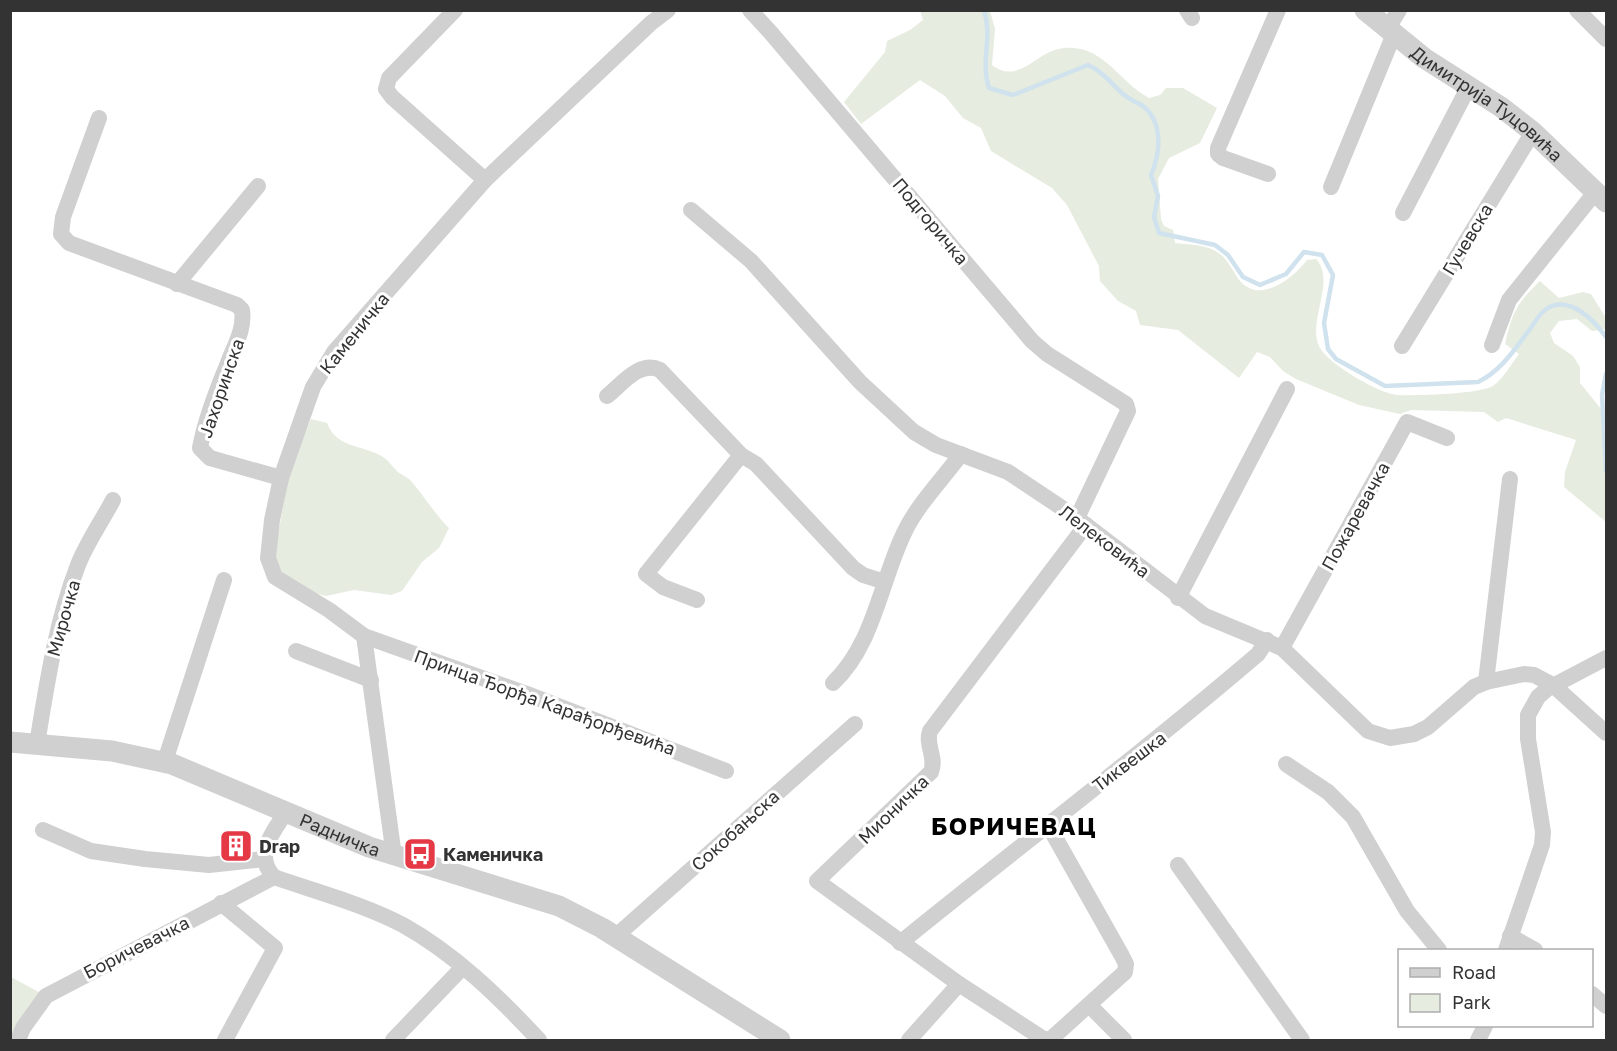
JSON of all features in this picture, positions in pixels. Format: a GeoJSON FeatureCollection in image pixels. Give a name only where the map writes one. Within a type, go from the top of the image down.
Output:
{"type":"FeatureCollection","features":[{"type":"Feature","properties":{"kind":"street"},"geometry":{"type":"LineString","coordinates":[[455,10],[389,78],[386,89],[392,97],[485,180]]}},
{"type":"Feature","properties":{"kind":"street","name":"Каменичка"},"geometry":{"type":"LineString","coordinates":[[364,636],[336,614],[275,577],[268,558],[272,520],[281,478],[322,369],[485,180],[651,23],[668,10]]}},
{"type":"Feature","properties":{"kind":"street","name":"Подгоричка"},"geometry":{"type":"LineString","coordinates":[[750,10],[1032,341],[1047,354],[1121,399],[1128,411]]}},
{"type":"Feature","properties":{"kind":"street"},"geometry":{"type":"LineString","coordinates":[[1268,174],[1223,158],[1218,154],[1218,148],[1278,10]]}},
{"type":"Feature","properties":{"kind":"street","name":"Димитрија Туцовића"},"geometry":{"type":"LineString","coordinates":[[1365,10],[1394,24],[1468,88],[1501,107],[1533,132],[1602,192]]}},
{"type":"Feature","properties":{"kind":"street"},"geometry":{"type":"LineString","coordinates":[[1577,10],[1606,39]]}},
{"type":"Feature","properties":{"kind":"street"},"geometry":{"type":"LineString","coordinates":[[1331,187],[1394,24]]}},
{"type":"Feature","properties":{"kind":"street"},"geometry":{"type":"LineString","coordinates":[[1403,213],[1468,88]]}},
{"type":"Feature","properties":{"kind":"street","name":"Јахоринска"},"geometry":{"type":"LineString","coordinates":[[99,118],[63,217],[61,234],[69,243],[237,306],[243,314],[239,337],[201,443],[202,452],[210,458],[281,478]]}},
{"type":"Feature","properties":{"kind":"street","name":"Гучевска"},"geometry":{"type":"LineString","coordinates":[[1402,346],[1533,132]]}},
{"type":"Feature","properties":{"kind":"street"},"geometry":{"type":"LineString","coordinates":[[177,284],[258,186]]}},
{"type":"Feature","properties":{"kind":"street"},"geometry":{"type":"LineString","coordinates":[[1492,345],[1509,300],[1516,290],[1602,192]]}},
{"type":"Feature","properties":{"kind":"street","name":"Лелековића"},"geometry":{"type":"LineString","coordinates":[[691,210],[767,278],[819,339],[886,408],[924,439],[1008,472],[1081,522],[1178,598],[1218,624],[1275,644],[1368,731],[1382,737],[1399,738],[1414,734],[1428,727],[1474,687],[1486,682],[1524,674],[1534,675],[1553,685]]}},
{"type":"Feature","properties":{"kind":"street"},"geometry":{"type":"LineString","coordinates":[[607,396],[638,370],[654,368],[741,455],[756,464],[853,568],[863,575],[885,582]]}},
{"type":"Feature","properties":{"kind":"street"},"geometry":{"type":"LineString","coordinates":[[1178,598],[1287,389]]}},
{"type":"Feature","properties":{"kind":"street","name":"Мионичка"},"geometry":{"type":"LineString","coordinates":[[1047,823],[1126,964],[1125,972],[1053,1038],[1041,1039],[900,943],[817,881],[931,772],[934,756],[929,744],[930,731],[1081,522],[1128,411]]}},
{"type":"Feature","properties":{"kind":"street","name":"Пожаревачка"},"geometry":{"type":"LineString","coordinates":[[1275,644],[1407,422],[1447,438]]}},
{"type":"Feature","properties":{"kind":"street"},"geometry":{"type":"LineString","coordinates":[[833,683],[855,657],[904,533],[961,454]]}},
{"type":"Feature","properties":{"kind":"street"},"geometry":{"type":"LineString","coordinates":[[697,600],[663,587],[646,574],[741,455]]}},
{"type":"Feature","properties":{"kind":"street"},"geometry":{"type":"LineString","coordinates":[[1486,682],[1510,479]]}},
{"type":"Feature","properties":{"kind":"street","name":"Мирочка"},"geometry":{"type":"LineString","coordinates":[[37,744],[51,658],[69,591],[82,556],[113,500]]}},
{"type":"Feature","properties":{"kind":"street"},"geometry":{"type":"LineString","coordinates":[[165,762],[224,580]]}},
{"type":"Feature","properties":{"kind":"street"},"geometry":{"type":"LineString","coordinates":[[364,636],[394,856]]}},
{"type":"Feature","properties":{"kind":"street","name":"Принца Ђорђа Карађорђевића"},"geometry":{"type":"LineString","coordinates":[[364,636],[527,694],[726,771]]}},
{"type":"Feature","properties":{"kind":"street","name":"Тиквешка"},"geometry":{"type":"LineString","coordinates":[[900,943],[1047,823],[1180,722],[1258,654],[1275,644]]}},
{"type":"Feature","properties":{"kind":"street"},"geometry":{"type":"LineString","coordinates":[[296,651],[371,680]]}},
{"type":"Feature","properties":{"kind":"street"},"geometry":{"type":"LineString","coordinates":[[1528,949],[1508,943],[1542,846],[1543,832],[1528,739],[1528,715],[1538,697],[1553,685],[1606,658]]}},
{"type":"Feature","properties":{"kind":"street"},"geometry":{"type":"LineString","coordinates":[[1553,685],[1606,733]]}},
{"type":"Feature","properties":{"kind":"street","name":"Сокобањска"},"geometry":{"type":"LineString","coordinates":[[615,937],[855,724]]}},
{"type":"Feature","properties":{"kind":"street","name":"Радничка"},"geometry":{"type":"LineString","coordinates":[[10,742],[112,751],[165,762],[217,780],[286,812],[394,856],[548,901],[571,910],[780,1041]]}},
{"type":"Feature","properties":{"kind":"street"},"geometry":{"type":"LineString","coordinates":[[1286,764],[1328,792],[1353,817],[1407,911],[1437,949]]}},
{"type":"Feature","properties":{"kind":"street"},"geometry":{"type":"LineString","coordinates":[[286,812],[265,847],[264,859],[274,877],[376,912],[424,938],[494,993],[539,1041]]}},
{"type":"Feature","properties":{"kind":"street"},"geometry":{"type":"LineString","coordinates":[[43,830],[91,851],[134,857],[209,865],[264,859]]}},
{"type":"Feature","properties":{"kind":"street"},"geometry":{"type":"LineString","coordinates":[[1178,865],[1302,1041]]}},
{"type":"Feature","properties":{"kind":"street","name":"Боричевачка"},"geometry":{"type":"LineString","coordinates":[[18,1041],[23,1028],[46,996],[274,877]]}},
{"type":"Feature","properties":{"kind":"street"},"geometry":{"type":"LineString","coordinates":[[221,903],[274,948],[225,1041]]}},
{"type":"Feature","properties":{"kind":"street"},"geometry":{"type":"LineString","coordinates":[[393,1041],[463,968]]}},
{"type":"Feature","properties":{"kind":"street"},"geometry":{"type":"LineString","coordinates":[[909,1041],[959,984]]}},
{"type":"Feature","properties":{"kind":"street"},"geometry":{"type":"LineString","coordinates":[[1593,995],[1606,1006]]}},
{"type":"Feature","properties":{"kind":"street"},"geometry":{"type":"LineString","coordinates":[[1089,1005],[1124,1041]]}},
{"type":"Feature","properties":{"kind":"street"},"geometry":{"type":"LineString","coordinates":[[1478,1041],[1485,1027]]}},
{"type":"Feature","properties":{"kind":"green space"},"geometry":{"type":"Polygon","coordinates":[[[920,10],[990,11],[995,29],[992,65],[1002,70],[1020,69],[1054,50],[1078,48],[1110,65],[1149,98],[1160,95],[1166,88],[1183,88],[1217,108],[1200,143],[1169,158],[1158,179],[1161,219],[1164,226],[1173,230],[1175,243],[1204,247],[1220,254],[1248,288],[1258,290],[1276,286],[1294,274],[1307,260],[1316,259],[1322,269],[1324,280],[1316,329],[1317,341],[1322,351],[1346,371],[1379,389],[1397,395],[1417,395],[1461,393],[1493,386],[1519,354],[1505,344],[1510,324],[1521,302],[1540,281],[1559,298],[1583,292],[1591,294],[1606,318],[1606,329],[1592,331],[1577,319],[1559,321],[1550,333],[1554,343],[1573,356],[1580,367],[1580,383],[1606,415],[1606,522],[1564,487],[1565,472],[1576,440],[1506,418],[1498,422],[1484,412],[1411,410],[1400,414],[1359,405],[1296,379],[1283,371],[1270,357],[1257,352],[1239,378],[1178,330],[1140,325],[1136,311],[1118,301],[1100,281],[1099,266],[1067,205],[1052,188],[991,151],[981,128],[963,118],[945,96],[920,80],[861,124],[844,102],[885,52],[887,41],[910,30],[923,20],[920,10]]]}},
{"type":"Feature","properties":{"kind":"green space"},"geometry":{"type":"Polygon","coordinates":[[[311,419],[327,423],[331,431],[344,442],[385,459],[411,481],[449,528],[439,548],[422,562],[402,591],[391,595],[354,590],[326,596],[311,592],[282,572],[274,557],[290,468],[311,419]]]}},
{"type":"Feature","properties":{"kind":"green space"},"geometry":{"type":"Polygon","coordinates":[[[11,977],[46,996],[11,1040],[11,977]]]}},
{"type":"Feature","properties":{"kind":"waterway"},"geometry":{"type":"LineString","coordinates":[[984,10],[989,88],[1013,95],[1088,65],[1098,71],[1126,96],[1143,106],[1154,121],[1158,148],[1151,175],[1158,196],[1154,217],[1159,233],[1215,245],[1228,255],[1243,277],[1260,285],[1286,274],[1304,252],[1322,255],[1333,275],[1324,323],[1328,349],[1336,359],[1385,386],[1478,382],[1501,366],[1541,314],[1554,306],[1563,305],[1580,311],[1595,323],[1606,337]]}},
{"type":"Feature","properties":{"kind":"waterway"},"geometry":{"type":"LineString","coordinates":[[1606,374],[1602,395],[1606,471]]}},
{"type":"Feature","properties":{"kind":"place","name":"Drap"},"geometry":{"type":"Point","coordinates":[236,846]}},
{"type":"Feature","properties":{"kind":"place","name":"Каменичка"},"geometry":{"type":"Point","coordinates":[420,854]}},
{"type":"Feature","properties":{"kind":"district","name":"БОРИЧЕВАЦ"},"geometry":{"type":"Point","coordinates":[1014,825]}}]}
